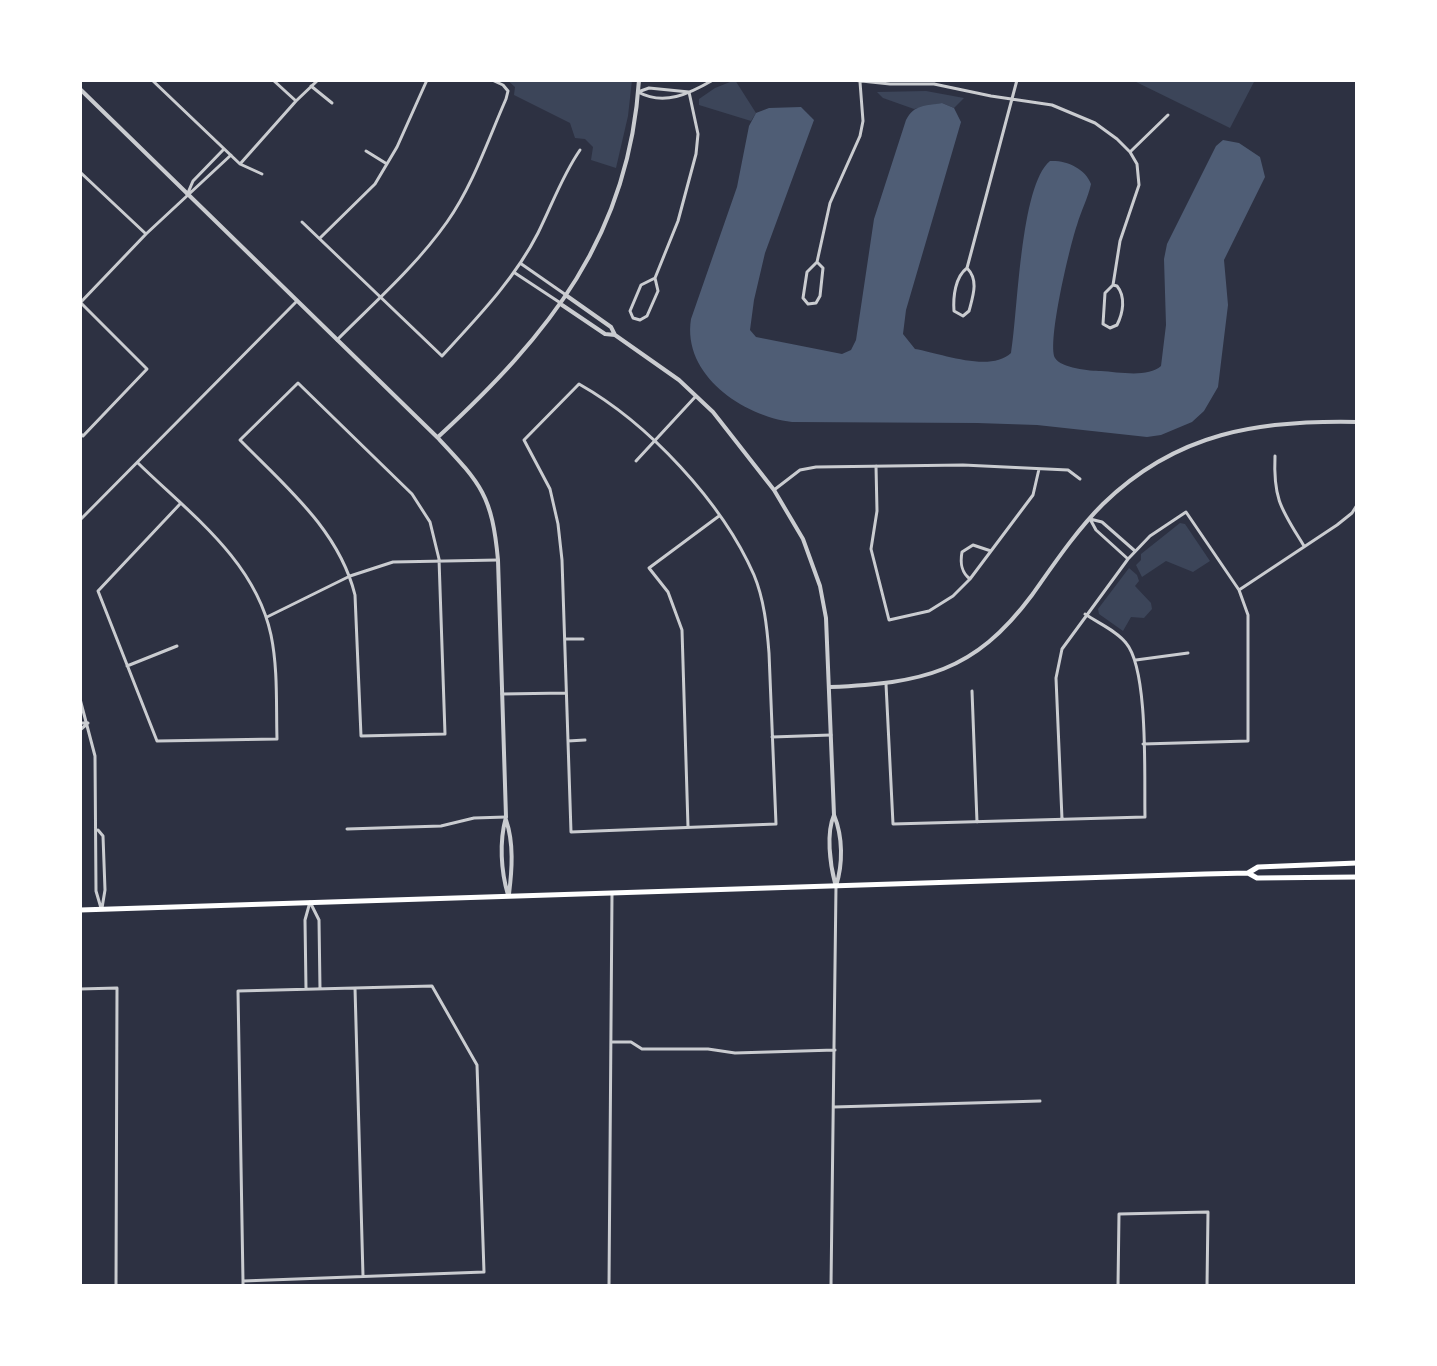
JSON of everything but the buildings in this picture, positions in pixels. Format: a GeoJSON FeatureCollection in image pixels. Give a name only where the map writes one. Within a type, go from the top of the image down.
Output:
{"type":"FeatureCollection","features":[{"type":"Feature","properties":{"kind":"main road"},"geometry":{"type":"LineString","coordinates":[[80,910],[1248,873],[1258,867],[1357,863]]}},
{"type":"Feature","properties":{"kind":"main road"},"geometry":{"type":"LineString","coordinates":[[1300,866],[1305,877]]}},
{"type":"Feature","properties":{"kind":"main road"},"geometry":{"type":"LineString","coordinates":[[1248,873],[1257,878],[1357,877]]}},
{"type":"Feature","properties":{"kind":"street"},"geometry":{"type":"LineString","coordinates":[[152,80],[240,164],[262,174]]}},
{"type":"Feature","properties":{"kind":"street"},"geometry":{"type":"LineString","coordinates":[[273,80],[296,101]]}},
{"type":"Feature","properties":{"kind":"street"},"geometry":{"type":"LineString","coordinates":[[240,164],[318,80]]}},
{"type":"Feature","properties":{"kind":"street"},"geometry":{"type":"LineString","coordinates":[[320,238],[375,184],[427,80]]}},
{"type":"Feature","properties":{"kind":"street"},"geometry":{"type":"LineString","coordinates":[[337,340],[416,260],[447,222],[466,190],[508,91],[492,80]]}},
{"type":"Feature","properties":{"kind":"street"},"geometry":{"type":"LineString","coordinates":[[438,438],[520,355],[562,304],[597,243],[621,182],[632,139],[639,80]]}},
{"type":"Feature","properties":{"kind":"street"},"geometry":{"type":"LineString","coordinates":[[638,92],[648,97],[670,99],[713,80]]}},
{"type":"Feature","properties":{"kind":"street"},"geometry":{"type":"LineString","coordinates":[[852,80],[915,82],[1013,98],[1052,105],[1095,123],[1130,152],[1139,171],[1139,185],[1120,241],[1113,285],[1103,300],[1103,324],[1110,328],[1117,325],[1122,309],[1122,295],[1113,285]]}},
{"type":"Feature","properties":{"kind":"street"},"geometry":{"type":"LineString","coordinates":[[967,268],[975,283],[969,311],[963,316],[957,314],[953,307],[959,277],[967,268],[1017,80]]}},
{"type":"Feature","properties":{"kind":"street"},"geometry":{"type":"LineString","coordinates":[[817,262],[823,268],[820,296],[816,303],[808,304],[803,298],[807,272],[817,262],[830,203],[860,136],[863,121],[860,82]]}},
{"type":"Feature","properties":{"kind":"street"},"geometry":{"type":"LineString","coordinates":[[311,86],[332,103]]}},
{"type":"Feature","properties":{"kind":"street"},"geometry":{"type":"LineString","coordinates":[[638,92],[651,88],[689,92]]}},
{"type":"Feature","properties":{"kind":"street"},"geometry":{"type":"LineString","coordinates":[[80,89],[438,438],[474,477],[486,497],[495,522],[498,560],[506,817],[511,832],[512,876],[508,896]]}},
{"type":"Feature","properties":{"kind":"street"},"geometry":{"type":"LineString","coordinates":[[655,278],[641,285],[630,311],[633,318],[640,320],[647,316],[658,291],[655,278],[678,221],[696,154],[698,134],[689,92]]}},
{"type":"Feature","properties":{"kind":"street"},"geometry":{"type":"LineString","coordinates":[[1130,152],[1168,115]]}},
{"type":"Feature","properties":{"kind":"street"},"geometry":{"type":"LineString","coordinates":[[187,195],[193,181],[224,149]]}},
{"type":"Feature","properties":{"kind":"street"},"geometry":{"type":"LineString","coordinates":[[302,222],[442,356],[491,303],[514,272],[537,234],[568,167],[580,150]]}},
{"type":"Feature","properties":{"kind":"street"},"geometry":{"type":"LineString","coordinates":[[366,151],[387,164]]}},
{"type":"Feature","properties":{"kind":"street"},"geometry":{"type":"LineString","coordinates":[[82,434],[147,369],[80,303],[146,234],[231,155]]}},
{"type":"Feature","properties":{"kind":"street"},"geometry":{"type":"LineString","coordinates":[[80,172],[146,234]]}},
{"type":"Feature","properties":{"kind":"street"},"geometry":{"type":"LineString","coordinates":[[520,263],[611,327],[615,335],[696,396],[725,426],[774,490],[803,539],[820,586],[827,629],[834,815],[839,828],[841,871],[836,886]]}},
{"type":"Feature","properties":{"kind":"street"},"geometry":{"type":"LineString","coordinates":[[514,272],[605,334],[615,335]]}},
{"type":"Feature","properties":{"kind":"street"},"geometry":{"type":"LineString","coordinates":[[80,520],[296,302]]}},
{"type":"Feature","properties":{"kind":"street"},"geometry":{"type":"LineString","coordinates":[[298,383],[412,494],[430,522],[439,559],[445,734],[361,736],[356,606],[350,576],[325,529],[240,440],[298,383]]}},
{"type":"Feature","properties":{"kind":"street"},"geometry":{"type":"LineString","coordinates":[[579,384],[610,403],[654,440],[676,462],[719,516],[755,577],[762,600],[769,653],[776,824],[571,832],[558,524],[550,489],[524,440],[579,384]]}},
{"type":"Feature","properties":{"kind":"street"},"geometry":{"type":"LineString","coordinates":[[636,461],[696,396]]}},
{"type":"Feature","properties":{"kind":"street"},"geometry":{"type":"LineString","coordinates":[[830,687],[886,684],[935,673],[967,657],[990,641],[1017,614],[1090,519],[1135,478],[1167,458],[1210,438],[1245,428],[1285,422],[1357,422]]}},
{"type":"Feature","properties":{"kind":"street"},"geometry":{"type":"LineString","coordinates":[[1275,456],[1277,500],[1304,546]]}},
{"type":"Feature","properties":{"kind":"street"},"geometry":{"type":"LineString","coordinates":[[138,463],[232,554],[249,577],[267,617],[275,662],[277,739],[157,741],[98,591],[180,504]]}},
{"type":"Feature","properties":{"kind":"street"},"geometry":{"type":"LineString","coordinates":[[774,490],[792,475],[809,468],[963,465],[1068,470],[1080,479]]}},
{"type":"Feature","properties":{"kind":"street"},"geometry":{"type":"LineString","coordinates":[[876,466],[877,511],[871,549],[889,620],[929,611],[953,596],[970,579],[1033,495],[1039,469]]}},
{"type":"Feature","properties":{"kind":"street"},"geometry":{"type":"LineString","coordinates":[[1239,590],[1344,520],[1357,505]]}},
{"type":"Feature","properties":{"kind":"street"},"geometry":{"type":"LineString","coordinates":[[1062,819],[1056,678],[1062,649],[1085,614],[1135,551],[1150,536],[1186,512],[1239,590],[1248,615],[1248,741],[1143,744]]}},
{"type":"Feature","properties":{"kind":"street"},"geometry":{"type":"LineString","coordinates":[[688,827],[682,630],[668,592],[649,568],[719,516]]}},
{"type":"Feature","properties":{"kind":"street"},"geometry":{"type":"LineString","coordinates":[[1090,519],[1102,522],[1135,551]]}},
{"type":"Feature","properties":{"kind":"street"},"geometry":{"type":"LineString","coordinates":[[1090,519],[1096,530],[1128,559]]}},
{"type":"Feature","properties":{"kind":"street"},"geometry":{"type":"LineString","coordinates":[[970,579],[964,575],[962,552],[973,545],[991,551]]}},
{"type":"Feature","properties":{"kind":"street"},"geometry":{"type":"LineString","coordinates":[[267,617],[350,576],[393,562],[498,560]]}},
{"type":"Feature","properties":{"kind":"street"},"geometry":{"type":"LineString","coordinates":[[886,684],[893,824],[1145,817],[1140,684],[1136,660],[1125,641],[1085,614]]}},
{"type":"Feature","properties":{"kind":"street"},"geometry":{"type":"LineString","coordinates":[[565,639],[583,639]]}},
{"type":"Feature","properties":{"kind":"street"},"geometry":{"type":"LineString","coordinates":[[127,666],[177,646]]}},
{"type":"Feature","properties":{"kind":"street"},"geometry":{"type":"LineString","coordinates":[[1136,660],[1188,653]]}},
{"type":"Feature","properties":{"kind":"street"},"geometry":{"type":"LineString","coordinates":[[972,691],[977,822]]}},
{"type":"Feature","properties":{"kind":"street"},"geometry":{"type":"LineString","coordinates":[[502,694],[566,693]]}},
{"type":"Feature","properties":{"kind":"street"},"geometry":{"type":"LineString","coordinates":[[80,699],[95,756],[98,830],[95,838],[96,891],[102,909]]}},
{"type":"Feature","properties":{"kind":"street"},"geometry":{"type":"LineString","coordinates":[[80,723],[88,723]]}},
{"type":"Feature","properties":{"kind":"street"},"geometry":{"type":"LineString","coordinates":[[80,730],[88,723]]}},
{"type":"Feature","properties":{"kind":"street"},"geometry":{"type":"LineString","coordinates":[[772,737],[831,735]]}},
{"type":"Feature","properties":{"kind":"street"},"geometry":{"type":"LineString","coordinates":[[568,741],[585,740]]}},
{"type":"Feature","properties":{"kind":"street"},"geometry":{"type":"LineString","coordinates":[[831,1286],[836,886],[832,871],[830,824],[834,815]]}},
{"type":"Feature","properties":{"kind":"street"},"geometry":{"type":"LineString","coordinates":[[347,829],[441,826],[474,818],[506,817]]}},
{"type":"Feature","properties":{"kind":"street"},"geometry":{"type":"LineString","coordinates":[[506,817],[502,831],[503,876],[508,896]]}},
{"type":"Feature","properties":{"kind":"street"},"geometry":{"type":"LineString","coordinates":[[98,830],[103,836],[105,890],[102,909]]}},
{"type":"Feature","properties":{"kind":"street"},"geometry":{"type":"LineString","coordinates":[[609,1286],[612,894]]}},
{"type":"Feature","properties":{"kind":"street"},"geometry":{"type":"LineString","coordinates":[[310,902],[319,920],[320,989]]}},
{"type":"Feature","properties":{"kind":"street"},"geometry":{"type":"LineString","coordinates":[[306,989],[305,920],[310,902]]}},
{"type":"Feature","properties":{"kind":"street"},"geometry":{"type":"LineString","coordinates":[[432,986],[477,1065],[484,1272],[243,1284],[238,991],[320,989],[432,986]]}},
{"type":"Feature","properties":{"kind":"street"},"geometry":{"type":"LineString","coordinates":[[80,989],[117,988],[116,1286]]}},
{"type":"Feature","properties":{"kind":"street"},"geometry":{"type":"LineString","coordinates":[[355,988],[363,1276]]}},
{"type":"Feature","properties":{"kind":"street"},"geometry":{"type":"LineString","coordinates":[[612,1042],[631,1042],[642,1049],[708,1049],[735,1053],[835,1050]]}},
{"type":"Feature","properties":{"kind":"street"},"geometry":{"type":"LineString","coordinates":[[834,1107],[1040,1101]]}},
{"type":"Feature","properties":{"kind":"street"},"geometry":{"type":"LineString","coordinates":[[1118,1286],[1119,1214],[1208,1212],[1207,1286]]}},
{"type":"Feature","properties":{"kind":"shaded area"},"geometry":{"type":"Polygon","coordinates":[[[507,80],[632,80],[628,116],[616,168],[591,160],[593,147],[585,139],[575,138],[570,123],[514,95],[515,87],[507,80]]]}},
{"type":"Feature","properties":{"kind":"shaded area"},"geometry":{"type":"Polygon","coordinates":[[[735,80],[756,113],[751,121],[699,105],[699,99],[735,80]]]}},
{"type":"Feature","properties":{"kind":"shaded area"},"geometry":{"type":"Polygon","coordinates":[[[1132,80],[1255,80],[1230,128],[1132,80]]]}},
{"type":"Feature","properties":{"kind":"shaded area"},"geometry":{"type":"Polygon","coordinates":[[[926,91],[964,98],[954,108],[942,103],[914,109],[883,98],[877,92],[926,91]]]}},
{"type":"Feature","properties":{"kind":"shaded area"},"geometry":{"type":"Polygon","coordinates":[[[942,103],[954,108],[961,122],[906,310],[903,334],[915,349],[964,360],[991,361],[1011,353],[1022,251],[1032,196],[1040,174],[1050,161],[1056,161],[1080,169],[1091,184],[1060,293],[1054,333],[1055,358],[1076,368],[1124,373],[1149,372],[1161,366],[1166,325],[1164,259],[1167,244],[1216,146],[1223,140],[1239,143],[1260,157],[1265,177],[1224,260],[1228,305],[1218,387],[1204,411],[1192,422],[1161,435],[1147,437],[1037,425],[792,422],[773,418],[736,402],[706,375],[696,358],[691,339],[691,319],[737,187],[749,126],[756,113],[769,108],[801,107],[814,120],[765,253],[750,330],[756,337],[842,354],[851,350],[856,340],[874,219],[906,120],[917,108],[942,103]]]}},
{"type":"Feature","properties":{"kind":"shaded area"},"geometry":{"type":"Polygon","coordinates":[[[1180,523],[1185,524],[1210,561],[1193,572],[1166,561],[1142,577],[1136,565],[1141,560],[1141,554],[1180,523]]]}},
{"type":"Feature","properties":{"kind":"shaded area"},"geometry":{"type":"Polygon","coordinates":[[[1129,568],[1139,581],[1135,586],[1151,603],[1152,609],[1144,618],[1131,617],[1123,631],[1099,614],[1098,609],[1129,568]]]}}]}
